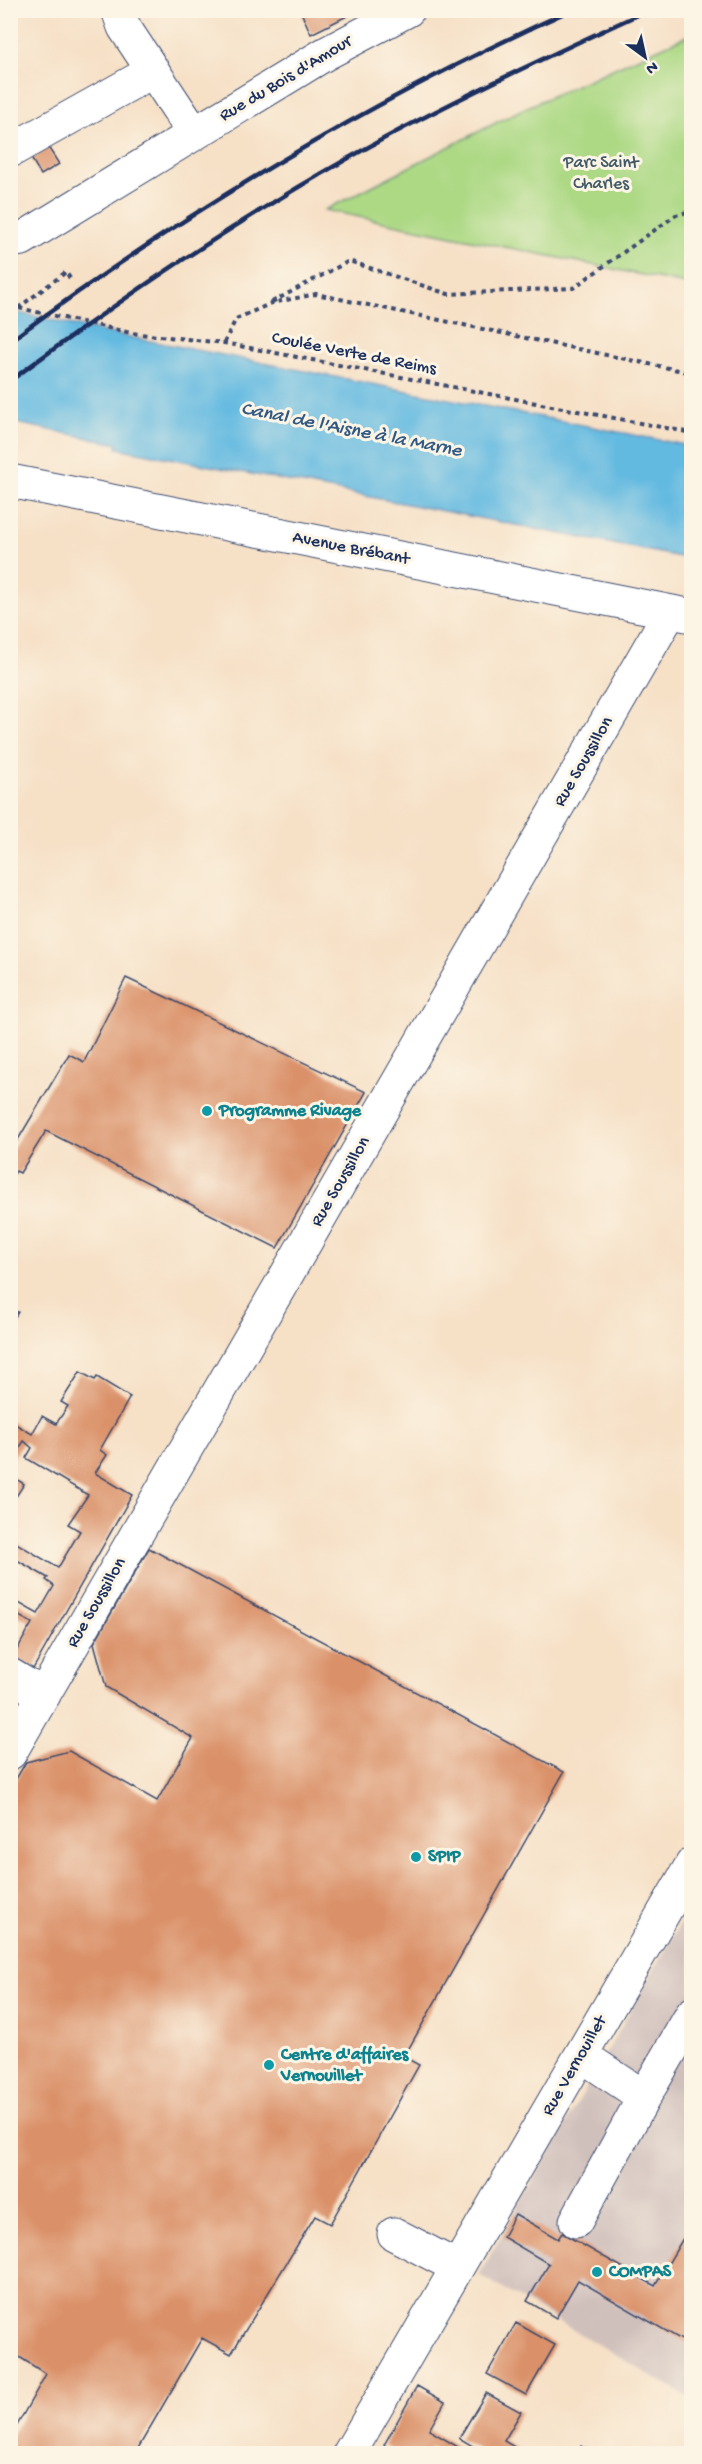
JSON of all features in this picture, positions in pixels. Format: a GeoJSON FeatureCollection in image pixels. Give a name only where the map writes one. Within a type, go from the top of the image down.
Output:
{"type":"FeatureCollection","features":[{"type":"Feature","properties":{"kind":"street"},"geometry":{"type":"LineString","coordinates":[[118,10],[124,27],[186,121],[197,132]]}},
{"type":"Feature","properties":{"kind":"street","name":"Rue du Bois d'Amour"},"geometry":{"type":"LineString","coordinates":[[10,242],[22,239],[325,54],[408,10]]}},
{"type":"Feature","properties":{"kind":"street"},"geometry":{"type":"LineString","coordinates":[[10,151],[153,71]]}},
{"type":"Feature","properties":{"kind":"street","name":"Avenue Brébant"},"geometry":{"type":"LineString","coordinates":[[10,481],[681,614]]}},
{"type":"Feature","properties":{"kind":"street","name":"Rue Soussillon"},"geometry":{"type":"LineString","coordinates":[[10,1753],[681,614]]}},
{"type":"Feature","properties":{"kind":"street"},"geometry":{"type":"LineString","coordinates":[[10,1675],[44,1695]]}},
{"type":"Feature","properties":{"kind":"street","name":"Rue Vernouillet"},"geometry":{"type":"LineString","coordinates":[[350,2454],[692,1864]]}},
{"type":"Feature","properties":{"kind":"street"},"geometry":{"type":"LineString","coordinates":[[576,2222],[692,2014]]}},
{"type":"Feature","properties":{"kind":"street"},"geometry":{"type":"LineString","coordinates":[[581,2055],[644,2097]]}},
{"type":"Feature","properties":{"kind":"street"},"geometry":{"type":"LineString","coordinates":[[393,2234],[457,2267]]}},
{"type":"Feature","properties":{"kind":"path"},"geometry":{"type":"LineString","coordinates":[[256,310],[349,261],[448,294],[573,288],[676,215],[692,211]]}},
{"type":"Feature","properties":{"kind":"path"},"geometry":{"type":"LineString","coordinates":[[10,293],[17,309],[66,272],[71,280]]}},
{"type":"Feature","properties":{"kind":"path"},"geometry":{"type":"LineString","coordinates":[[224,343],[236,319],[272,303],[316,294],[692,373]]}},
{"type":"Feature","properties":{"kind":"path","name":"Coulée Verte de Reims"},"geometry":{"type":"LineString","coordinates":[[10,306],[131,333],[224,343],[692,433]]}},
{"type":"Feature","properties":{"kind":"shaded area"},"geometry":{"type":"Polygon","coordinates":[[[691,1905],[691,2399],[479,2275],[691,1905]]]}},
{"type":"Feature","properties":{"kind":"green space","name":"Parc Saint Charles"},"geometry":{"type":"Polygon","coordinates":[[[691,34],[691,285],[325,210],[523,109],[691,34]]]}},
{"type":"Feature","properties":{"kind":"water","name":"Canal de l'Aisne à la Marne"},"geometry":{"type":"Polygon","coordinates":[[[11,311],[109,333],[691,446],[691,559],[117,448],[118,444],[11,422],[11,311]]]}},
{"type":"Feature","properties":{"kind":"building"},"geometry":{"type":"Polygon","coordinates":[[[300,10],[359,10],[311,34],[300,10]]]}},
{"type":"Feature","properties":{"kind":"building"},"geometry":{"type":"Polygon","coordinates":[[[48,147],[59,164],[41,175],[31,158],[48,147]]]}},
{"type":"Feature","properties":{"kind":"building","name":"Programme Rivage"},"geometry":{"type":"Polygon","coordinates":[[[126,978],[366,1092],[277,1248],[46,1131],[20,1173],[16,1171],[10,1180],[10,1153],[69,1054],[84,1062],[126,978]]]}},
{"type":"Feature","properties":{"kind":"building"},"geometry":{"type":"Polygon","coordinates":[[[10,1308],[18,1312],[10,1325],[10,1308]]]}},
{"type":"Feature","properties":{"kind":"building"},"geometry":{"type":"Polygon","coordinates":[[[80,1372],[95,1380],[97,1377],[130,1397],[100,1450],[107,1455],[95,1473],[132,1495],[33,1669],[13,1657],[32,1623],[10,1611],[10,1598],[38,1614],[54,1586],[46,1580],[48,1578],[10,1556],[10,1539],[58,1568],[80,1531],[68,1524],[88,1495],[26,1458],[32,1448],[24,1441],[10,1463],[10,1421],[32,1434],[42,1416],[56,1424],[68,1406],[61,1402],[80,1372]]]}},
{"type":"Feature","properties":{"kind":"building"},"geometry":{"type":"Polygon","coordinates":[[[10,1475],[24,1484],[10,1506],[10,1475]]]}},
{"type":"Feature","properties":{"kind":"building"},"geometry":{"type":"Polygon","coordinates":[[[149,1548],[564,1772],[404,2057],[419,2065],[330,2224],[315,2216],[231,2354],[202,2338],[137,2450],[143,2454],[10,2454],[10,2438],[46,2374],[10,2351],[10,1789],[26,1762],[69,1751],[157,1801],[193,1738],[106,1687],[94,1643],[149,1548]]]}},
{"type":"Feature","properties":{"kind":"building","name":"COMPAS"},"geometry":{"type":"Polygon","coordinates":[[[515,2214],[558,2239],[562,2233],[655,2286],[692,2223],[692,2346],[578,2280],[556,2318],[527,2301],[549,2264],[503,2237],[515,2214]]]}},
{"type":"Feature","properties":{"kind":"building"},"geometry":{"type":"Polygon","coordinates":[[[516,2323],[555,2345],[526,2395],[487,2374],[516,2323]]]}},
{"type":"Feature","properties":{"kind":"building"},"geometry":{"type":"Polygon","coordinates":[[[417,2386],[445,2402],[429,2430],[470,2454],[441,2454],[431,2447],[427,2454],[398,2454],[384,2445],[417,2386]]]}},
{"type":"Feature","properties":{"kind":"building"},"geometry":{"type":"Polygon","coordinates":[[[486,2393],[521,2412],[504,2441],[526,2454],[486,2454],[459,2438],[486,2393]]]}},
{"type":"Feature","properties":{"kind":"building"},"geometry":{"type":"Polygon","coordinates":[[[581,2446],[593,2454],[576,2454],[581,2446]]]}},
{"type":"Feature","properties":{"kind":"railway"},"geometry":{"type":"LineString","coordinates":[[10,341],[144,247],[282,160],[424,81],[571,10]]}},
{"type":"Feature","properties":{"kind":"railway"},"geometry":{"type":"LineString","coordinates":[[10,381],[175,265],[303,184],[458,100],[648,10]]}},
{"type":"Feature","properties":{"kind":"place","name":"Programme Rivage"},"geometry":{"type":"Point","coordinates":[207,1111]}},
{"type":"Feature","properties":{"kind":"place","name":"SPIP"},"geometry":{"type":"Point","coordinates":[416,1857]}},
{"type":"Feature","properties":{"kind":"place","name":"Centre d'affaires Vernouillet"},"geometry":{"type":"Point","coordinates":[269,2065]}},
{"type":"Feature","properties":{"kind":"place","name":"COMPAS"},"geometry":{"type":"Point","coordinates":[597,2272]}}]}
